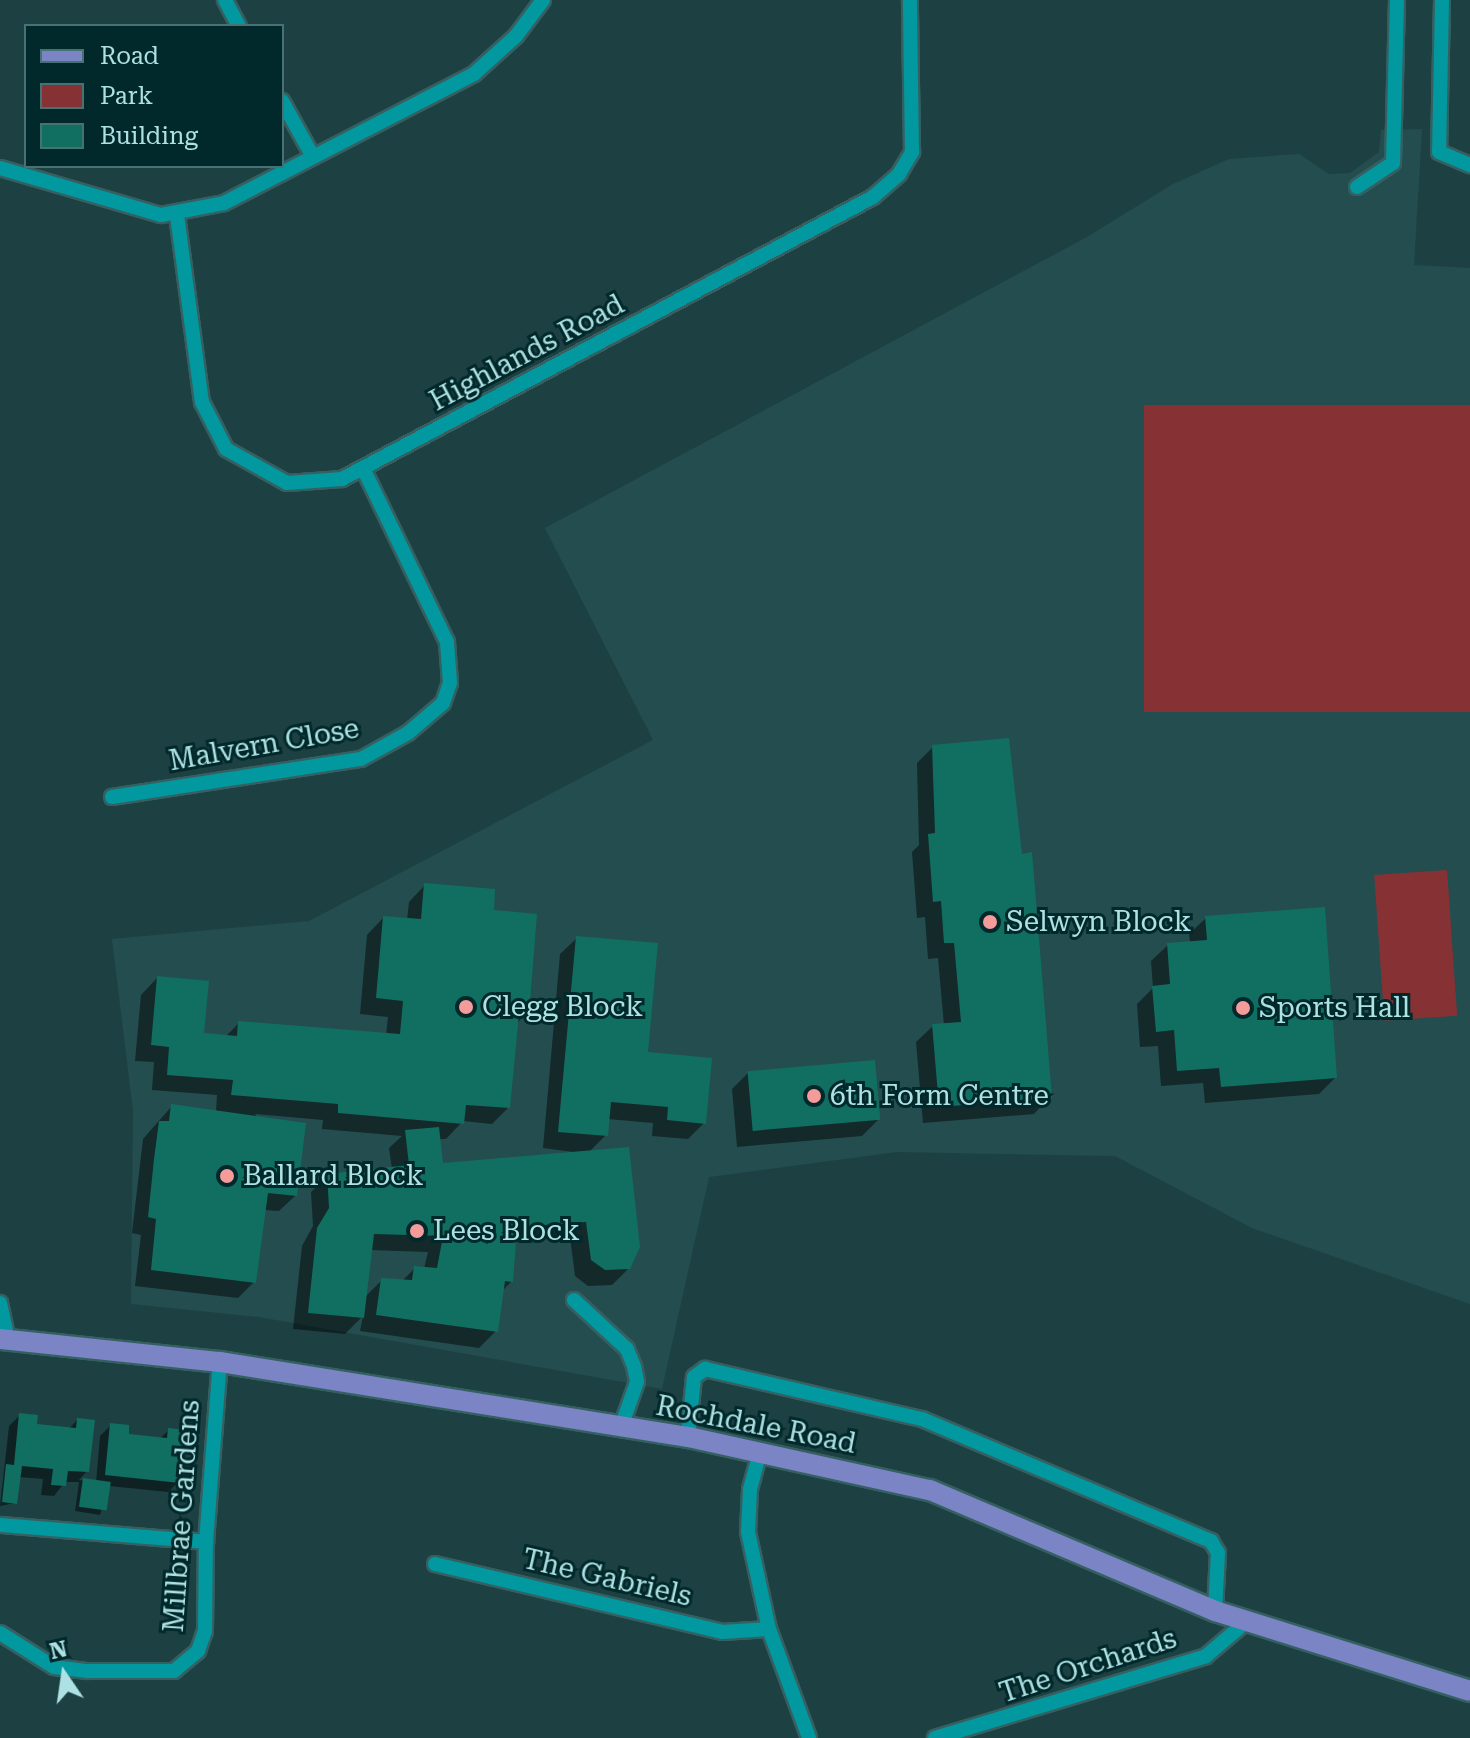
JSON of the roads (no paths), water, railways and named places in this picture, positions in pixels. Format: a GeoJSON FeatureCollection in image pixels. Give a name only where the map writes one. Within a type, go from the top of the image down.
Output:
{"type":"FeatureCollection","features":[{"type":"Feature","properties":{"kind":"main road","name":"Rochdale Road"},"geometry":{"type":"LineString","coordinates":[[4,1340],[220,1362],[688,1437],[930,1490],[1215,1611],[1470,1691]]}},
{"type":"Feature","properties":{"kind":"street"},"geometry":{"type":"LineString","coordinates":[[225,0],[238,24]]}},
{"type":"Feature","properties":{"kind":"street"},"geometry":{"type":"LineString","coordinates":[[0,168],[161,215],[177,215],[224,203],[311,153],[474,74],[516,36],[543,0]]}},
{"type":"Feature","properties":{"kind":"street","name":"Highlands Road"},"geometry":{"type":"LineString","coordinates":[[177,215],[202,402],[226,449],[287,483],[342,479],[873,197],[899,174],[912,152],[910,0]]}},
{"type":"Feature","properties":{"kind":"street"},"geometry":{"type":"LineString","coordinates":[[1357,187],[1393,163],[1397,0]]}},
{"type":"Feature","properties":{"kind":"street"},"geometry":{"type":"LineString","coordinates":[[1442,0],[1439,152],[1470,165]]}},
{"type":"Feature","properties":{"kind":"street"},"geometry":{"type":"LineString","coordinates":[[284,105],[311,153]]}},
{"type":"Feature","properties":{"kind":"street","name":"Malvern Close"},"geometry":{"type":"LineString","coordinates":[[112,797],[361,759],[408,733],[443,703],[450,683],[447,642],[364,470]]}},
{"type":"Feature","properties":{"kind":"street"},"geometry":{"type":"LineString","coordinates":[[574,1300],[627,1349],[634,1366],[637,1382],[621,1427]]}},
{"type":"Feature","properties":{"kind":"street"},"geometry":{"type":"LineString","coordinates":[[0,1303],[4,1340]]}},
{"type":"Feature","properties":{"kind":"street","name":"Millbrae Gardens"},"geometry":{"type":"LineString","coordinates":[[0,1633],[54,1667],[174,1671],[198,1651],[205,1631],[206,1542],[220,1362]]}},
{"type":"Feature","properties":{"kind":"street"},"geometry":{"type":"LineString","coordinates":[[688,1437],[694,1377],[705,1369],[922,1419],[1211,1541],[1218,1553],[1215,1611]]}},
{"type":"Feature","properties":{"kind":"street"},"geometry":{"type":"LineString","coordinates":[[760,1452],[750,1490],[748,1532],[769,1629],[809,1738]]}},
{"type":"Feature","properties":{"kind":"street"},"geometry":{"type":"LineString","coordinates":[[0,1525],[206,1542]]}},
{"type":"Feature","properties":{"kind":"street","name":"The Gabriels"},"geometry":{"type":"LineString","coordinates":[[435,1564],[722,1632],[769,1629]]}},
{"type":"Feature","properties":{"kind":"street","name":"The Orchards"},"geometry":{"type":"LineString","coordinates":[[935,1738],[971,1734],[1206,1656],[1246,1622]]}},
{"type":"Feature","properties":{"kind":"place","name":"Selwyn Block"},"geometry":{"type":"Point","coordinates":[990,922]}},
{"type":"Feature","properties":{"kind":"place","name":"Clegg Block"},"geometry":{"type":"Point","coordinates":[466,1007]}},
{"type":"Feature","properties":{"kind":"place","name":"Sports Hall"},"geometry":{"type":"Point","coordinates":[1243,1008]}},
{"type":"Feature","properties":{"kind":"place","name":"6th Form Centre"},"geometry":{"type":"Point","coordinates":[814,1096]}},
{"type":"Feature","properties":{"kind":"place","name":"Ballard Block"},"geometry":{"type":"Point","coordinates":[227,1176]}},
{"type":"Feature","properties":{"kind":"place","name":"Lees Block"},"geometry":{"type":"Point","coordinates":[417,1231]}}]}
